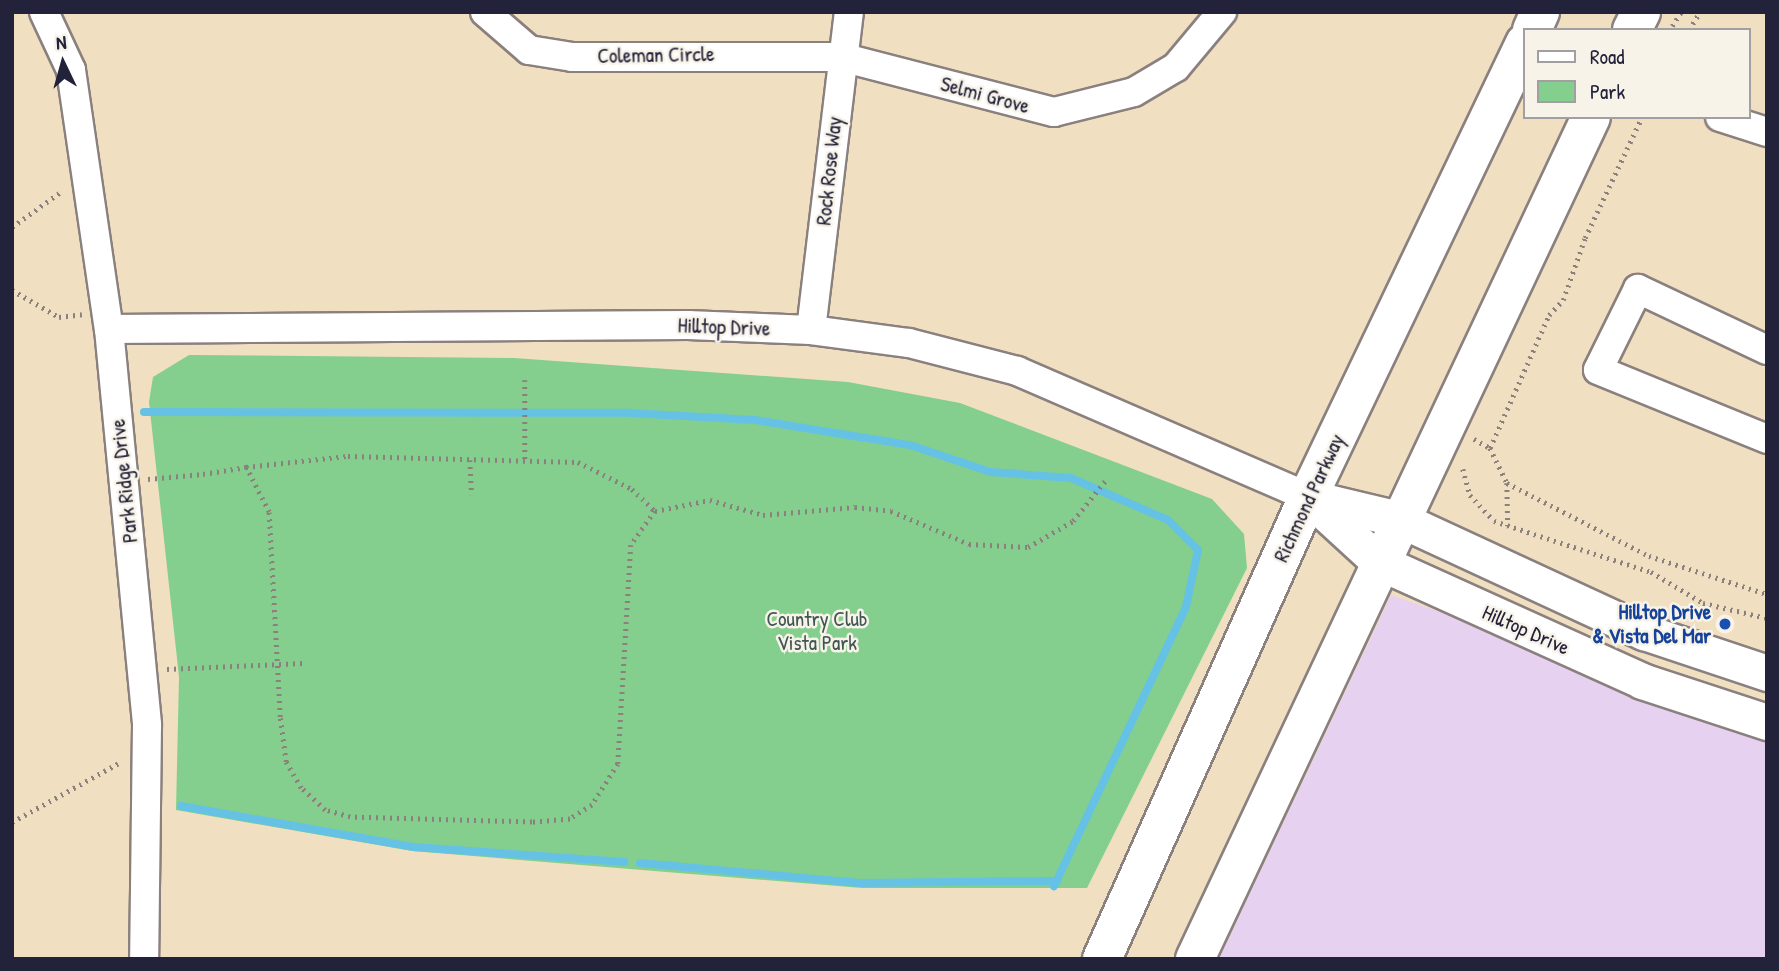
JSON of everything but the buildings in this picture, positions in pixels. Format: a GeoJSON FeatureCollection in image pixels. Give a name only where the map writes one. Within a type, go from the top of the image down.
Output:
{"type":"FeatureCollection","features":[{"type":"Feature","properties":{"kind":"highway"},"geometry":{"type":"LineString","coordinates":[[1533,28],[1540,12]]}},
{"type":"Feature","properties":{"kind":"highway"},"geometry":{"type":"LineString","coordinates":[[1633,28],[1641,12]]}},
{"type":"Feature","properties":{"kind":"highway","name":"Richmond Parkway"},"geometry":{"type":"LineString","coordinates":[[1102,959],[1308,497],[1524,45]]}},
{"type":"Feature","properties":{"kind":"highway"},"geometry":{"type":"LineString","coordinates":[[1195,959],[1399,519],[1590,119]]}},
{"type":"Feature","properties":{"kind":"main road","name":"Hilltop Drive"},"geometry":{"type":"LineString","coordinates":[[1308,497],[1399,519],[1644,632],[1767,673]]}},
{"type":"Feature","properties":{"kind":"main road","name":"Hilltop Drive"},"geometry":{"type":"LineString","coordinates":[[1308,497],[1379,562],[1642,681],[1767,722]]}},
{"type":"Feature","properties":{"kind":"street","name":"Park Ridge Drive"},"geometry":{"type":"LineString","coordinates":[[44,12],[71,70],[89,162],[108,320],[147,747],[144,959]]}},
{"type":"Feature","properties":{"kind":"street","name":"Coleman Circle"},"geometry":{"type":"LineString","coordinates":[[485,12],[529,50],[572,57],[841,57]]}},
{"type":"Feature","properties":{"kind":"street","name":"Rock Rose Way"},"geometry":{"type":"LineString","coordinates":[[811,330],[841,57],[849,12]]}},
{"type":"Feature","properties":{"kind":"street","name":"Selmi Grove"},"geometry":{"type":"LineString","coordinates":[[841,57],[1054,112],[1134,92],[1176,67],[1222,12]]}},
{"type":"Feature","properties":{"kind":"street"},"geometry":{"type":"LineString","coordinates":[[1726,119],[1767,132]]}},
{"type":"Feature","properties":{"kind":"street"},"geometry":{"type":"LineString","coordinates":[[1766,436],[1598,370],[1638,289],[1767,351]]}},
{"type":"Feature","properties":{"kind":"street","name":"Hilltop Drive"},"geometry":{"type":"LineString","coordinates":[[108,320],[811,330],[909,343],[1017,371],[1308,497]]}},
{"type":"Feature","properties":{"kind":"path"},"geometry":{"type":"LineString","coordinates":[[1670,28],[1681,12]]}},
{"type":"Feature","properties":{"kind":"path"},"geometry":{"type":"LineString","coordinates":[[1690,28],[1700,12]]}},
{"type":"Feature","properties":{"kind":"path"},"geometry":{"type":"LineString","coordinates":[[1490,448],[1641,119]]}},
{"type":"Feature","properties":{"kind":"path"},"geometry":{"type":"LineString","coordinates":[[12,227],[50,205],[89,162]]}},
{"type":"Feature","properties":{"kind":"path"},"geometry":{"type":"LineString","coordinates":[[12,290],[59,317],[108,320]]}},
{"type":"Feature","properties":{"kind":"path"},"geometry":{"type":"LineString","coordinates":[[525,380],[526,460]]}},
{"type":"Feature","properties":{"kind":"path"},"geometry":{"type":"LineString","coordinates":[[1472,438],[1490,448],[1507,483],[1508,526],[1651,572],[1703,603],[1767,618]]}},
{"type":"Feature","properties":{"kind":"path"},"geometry":{"type":"LineString","coordinates":[[123,479],[348,456],[578,462],[601,471],[655,512]]}},
{"type":"Feature","properties":{"kind":"path"},"geometry":{"type":"LineString","coordinates":[[470,460],[472,495]]}},
{"type":"Feature","properties":{"kind":"path"},"geometry":{"type":"LineString","coordinates":[[246,467],[269,512],[277,664],[286,762],[324,810],[350,817],[570,819],[592,806],[618,764],[631,545],[655,512],[710,500],[763,515],[855,507],[891,511],[996,549],[1052,538],[1096,498],[1103,483]]}},
{"type":"Feature","properties":{"kind":"path"},"geometry":{"type":"LineString","coordinates":[[1507,483],[1649,556],[1767,594]]}},
{"type":"Feature","properties":{"kind":"path"},"geometry":{"type":"LineString","coordinates":[[173,668],[303,663]]}},
{"type":"Feature","properties":{"kind":"path"},"geometry":{"type":"LineString","coordinates":[[12,822],[147,747]]}},
{"type":"Feature","properties":{"kind":"shaded area"},"geometry":{"type":"Polygon","coordinates":[[[1391,595],[1767,725],[1767,959],[1219,959],[1391,595]]]}},
{"type":"Feature","properties":{"kind":"green space","name":"Country Club Vista Park"},"geometry":{"type":"Polygon","coordinates":[[[189,355],[514,358],[848,382],[960,403],[1212,499],[1244,534],[1247,568],[1087,888],[862,888],[412,851],[176,810],[179,677],[149,402],[153,377],[189,355]]]}},
{"type":"Feature","properties":{"kind":"waterway"},"geometry":{"type":"LineString","coordinates":[[144,412],[630,413],[755,420],[910,445],[990,472],[1071,478],[1168,520],[1198,550],[1186,607],[1054,886]]}},
{"type":"Feature","properties":{"kind":"waterway"},"geometry":{"type":"LineString","coordinates":[[181,806],[414,847],[624,862]]}},
{"type":"Feature","properties":{"kind":"waterway"},"geometry":{"type":"LineString","coordinates":[[640,863],[859,883],[1057,881]]}},
{"type":"Feature","properties":{"kind":"place","name":"Hilltop Drive & Vista Del Mar"},"geometry":{"type":"Point","coordinates":[1725,624]}}]}
